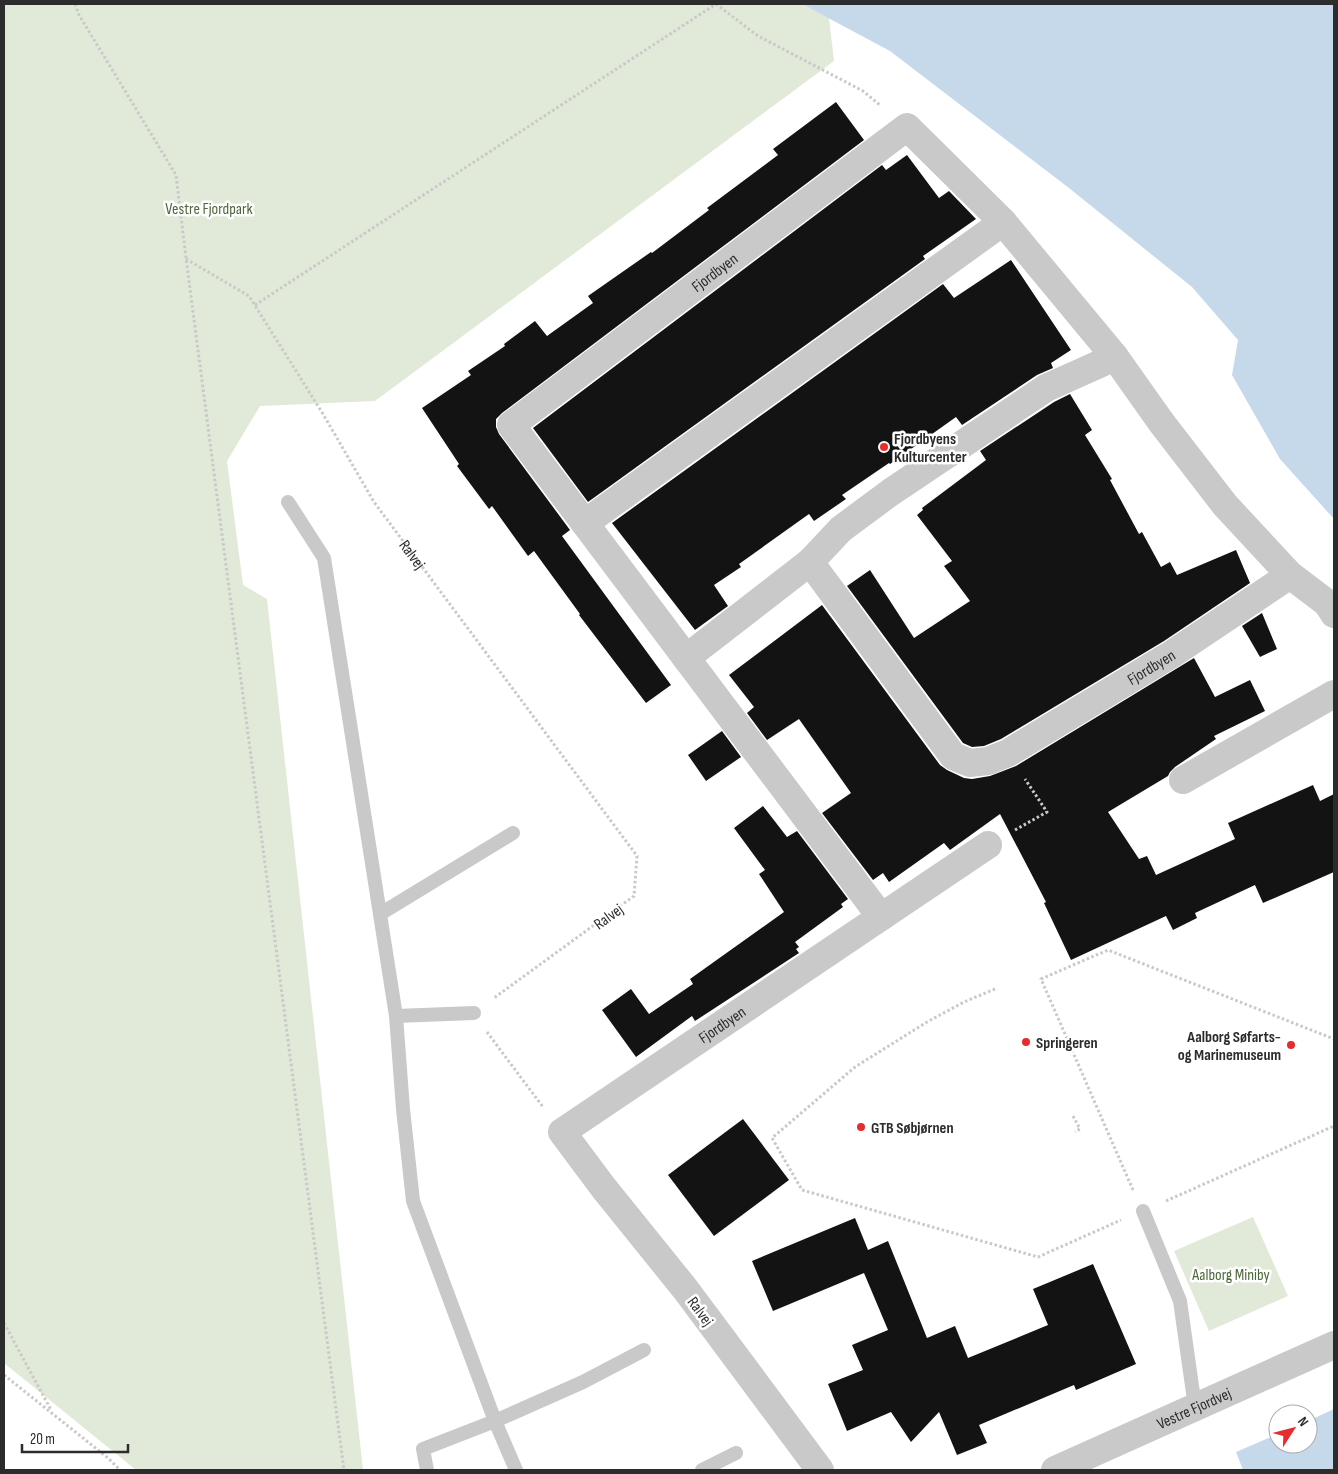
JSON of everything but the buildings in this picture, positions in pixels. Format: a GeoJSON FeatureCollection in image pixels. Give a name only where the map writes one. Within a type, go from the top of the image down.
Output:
{"type":"FeatureCollection","features":[{"type":"Feature","properties":{"kind":"street"},"geometry":{"type":"LineString","coordinates":[[907,127],[1003,222],[1115,357],[1161,422],[1225,505],[1290,575],[1327,603],[1334,614]]}},
{"type":"Feature","properties":{"kind":"street","name":"Fjordbyen"},"geometry":{"type":"LineString","coordinates":[[881,917],[511,424],[907,127]]}},
{"type":"Feature","properties":{"kind":"street"},"geometry":{"type":"LineString","coordinates":[[585,522],[1003,222]]}},
{"type":"Feature","properties":{"kind":"street"},"geometry":{"type":"LineString","coordinates":[[686,658],[810,562],[841,529],[907,481],[1046,388],[1115,357]]}},
{"type":"Feature","properties":{"kind":"street","name":"Fjordbyen"},"geometry":{"type":"LineString","coordinates":[[810,562],[953,756],[970,763],[988,761],[1008,753],[1172,654],[1290,575]]}},
{"type":"Feature","properties":{"kind":"street"},"geometry":{"type":"LineString","coordinates":[[1183,780],[1334,694]]}},
{"type":"Feature","properties":{"kind":"street","name":"Fjordbyen"},"geometry":{"type":"LineString","coordinates":[[562,1132],[988,845]]}},
{"type":"Feature","properties":{"kind":"street","name":"Ralvej"},"geometry":{"type":"LineString","coordinates":[[562,1132],[603,1187],[686,1290],[820,1470]]}},
{"type":"Feature","properties":{"kind":"street","name":"Vestre Fjordvej"},"geometry":{"type":"LineString","coordinates":[[1055,1470],[1334,1345]]}},
{"type":"Feature","properties":{"kind":"lane"},"geometry":{"type":"LineString","coordinates":[[288,502],[324,558],[396,1016],[403,1109],[413,1201],[495,1421],[516,1470]]}},
{"type":"Feature","properties":{"kind":"lane"},"geometry":{"type":"LineString","coordinates":[[380,914],[513,833]]}},
{"type":"Feature","properties":{"kind":"lane"},"geometry":{"type":"LineString","coordinates":[[396,1016],[474,1013]]}},
{"type":"Feature","properties":{"kind":"lane"},"geometry":{"type":"LineString","coordinates":[[1143,1211],[1180,1300],[1195,1408]]}},
{"type":"Feature","properties":{"kind":"lane"},"geometry":{"type":"LineString","coordinates":[[427,1470],[423,1449],[495,1421],[583,1382],[644,1350]]}},
{"type":"Feature","properties":{"kind":"lane"},"geometry":{"type":"LineString","coordinates":[[702,1470],[736,1453]]}},
{"type":"Feature","properties":{"kind":"path"},"geometry":{"type":"LineString","coordinates":[[75,4],[79,15],[176,175],[344,1470]]}},
{"type":"Feature","properties":{"kind":"path"},"geometry":{"type":"LineString","coordinates":[[256,305],[716,4],[758,36],[863,92],[907,127]]}},
{"type":"Feature","properties":{"kind":"path","name":"Ralvej"},"geometry":{"type":"LineString","coordinates":[[186,258],[249,296],[256,305],[374,502],[637,856],[634,896],[474,1013]]}},
{"type":"Feature","properties":{"kind":"path"},"geometry":{"type":"LineString","coordinates":[[988,845],[1047,812],[1008,753]]}},
{"type":"Feature","properties":{"kind":"path"},"geometry":{"type":"LineString","coordinates":[[1143,1211],[1041,980],[1108,950],[1334,1038]]}},
{"type":"Feature","properties":{"kind":"path"},"geometry":{"type":"LineString","coordinates":[[995,988],[927,1022],[855,1067],[772,1138],[802,1190],[1038,1257],[1334,1126]]}},
{"type":"Feature","properties":{"kind":"path"},"geometry":{"type":"LineString","coordinates":[[474,1013],[562,1132]]}},
{"type":"Feature","properties":{"kind":"path"},"geometry":{"type":"LineString","coordinates":[[1073,1116],[1080,1129],[1075,1132]]}},
{"type":"Feature","properties":{"kind":"path"},"geometry":{"type":"LineString","coordinates":[[4,1323],[53,1413]]}},
{"type":"Feature","properties":{"kind":"path"},"geometry":{"type":"LineString","coordinates":[[4,1375],[108,1458],[120,1470]]}},
{"type":"Feature","properties":{"kind":"green space","name":"Vestre Fjordpark"},"geometry":{"type":"Polygon","coordinates":[[[4,4],[802,4],[829,18],[834,61],[375,401],[260,406],[227,461],[243,585],[267,599],[363,1470],[136,1470],[4,1363],[4,4]]]}},
{"type":"Feature","properties":{"kind":"green space","name":"Aalborg Miniby"},"geometry":{"type":"Polygon","coordinates":[[[1253,1217],[1288,1296],[1209,1331],[1174,1251],[1253,1217]]]}},
{"type":"Feature","properties":{"kind":"water"},"geometry":{"type":"Polygon","coordinates":[[[802,4],[1334,4],[1334,519],[1280,459],[1232,375],[1238,340],[1192,287],[1069,188],[890,51],[802,4]]]}},
{"type":"Feature","properties":{"kind":"water"},"geometry":{"type":"Polygon","coordinates":[[[1334,1409],[1334,1470],[1243,1470],[1236,1452],[1268,1438],[1268,1454],[1318,1454],[1318,1416],[1334,1409]]]}},
{"type":"Feature","properties":{"kind":"place","name":"Fjordbyens Kulturcenter"},"geometry":{"type":"Point","coordinates":[884,447]}},
{"type":"Feature","properties":{"kind":"place","name":"Springeren"},"geometry":{"type":"Point","coordinates":[1026,1042]}},
{"type":"Feature","properties":{"kind":"place","name":"Aalborg Søfarts- og Marinemuseum"},"geometry":{"type":"Point","coordinates":[1291,1045]}},
{"type":"Feature","properties":{"kind":"place","name":"GTB Søbjørnen"},"geometry":{"type":"Point","coordinates":[861,1127]}}]}
